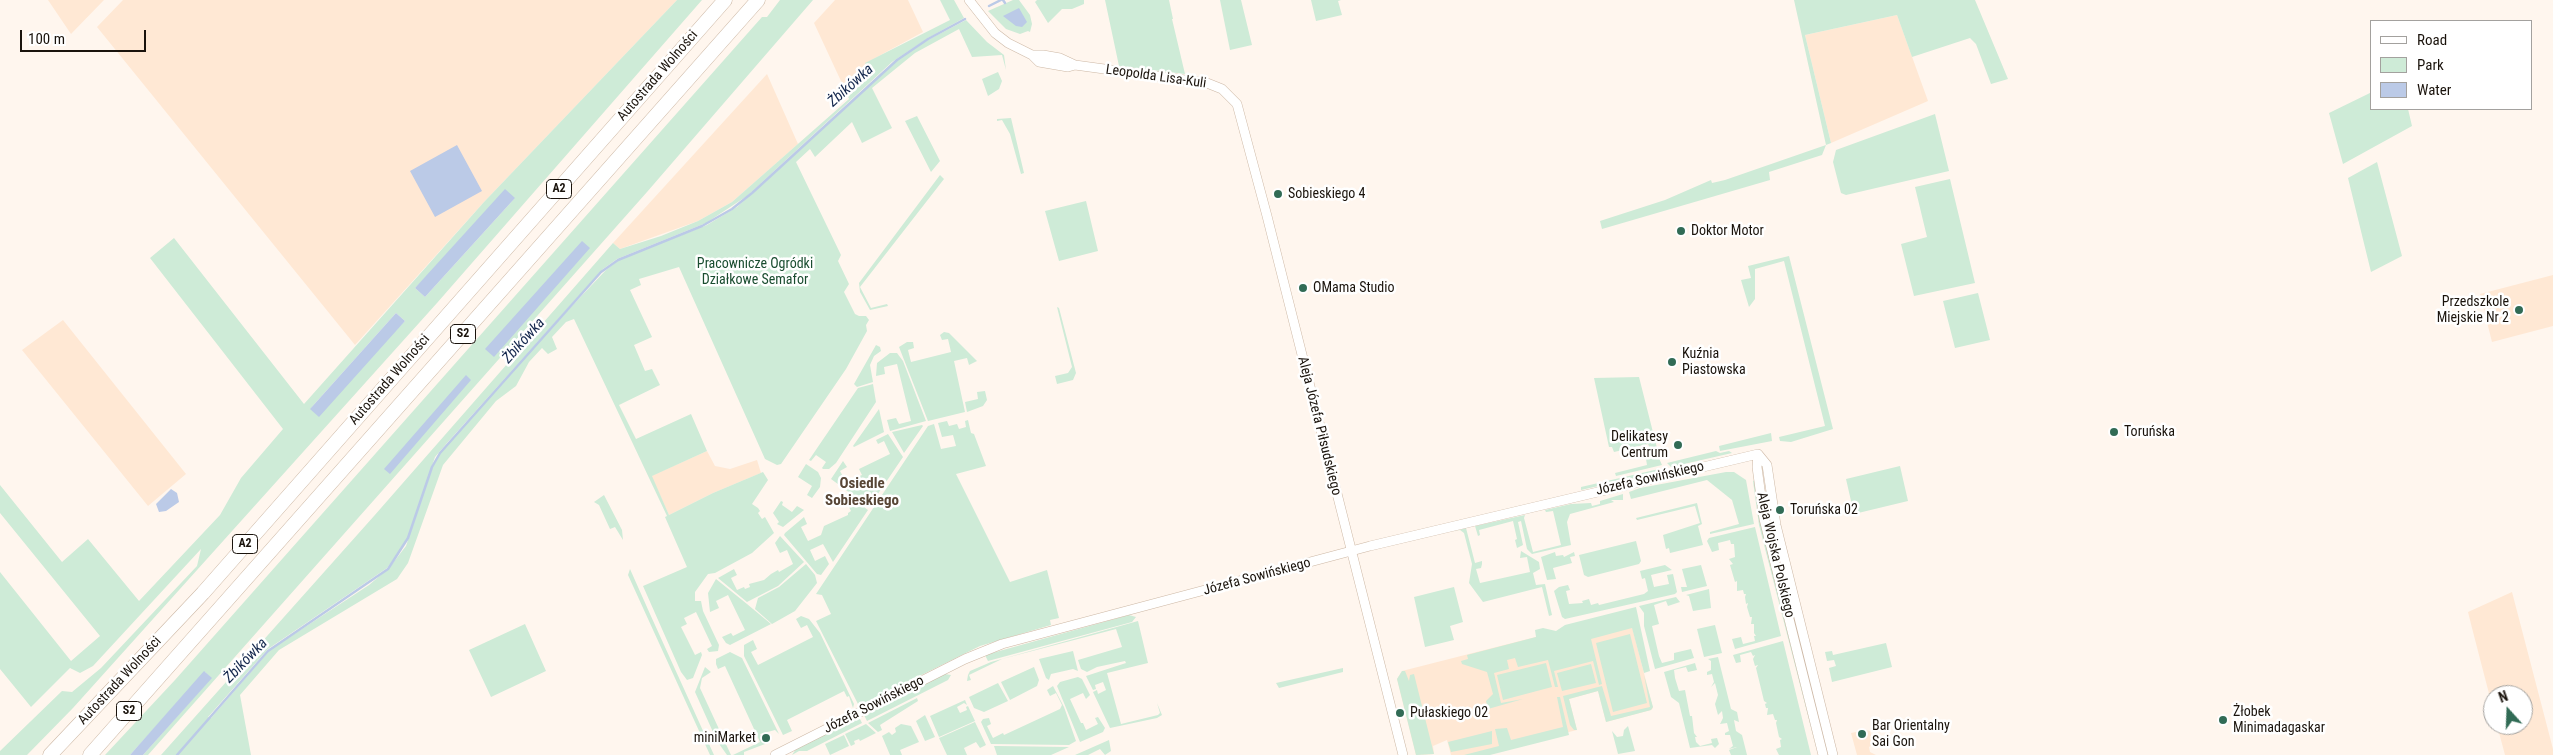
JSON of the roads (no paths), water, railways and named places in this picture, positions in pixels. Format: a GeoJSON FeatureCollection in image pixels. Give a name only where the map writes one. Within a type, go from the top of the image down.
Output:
{"type":"FeatureCollection","features":[{"type":"Feature","properties":{"kind":"highway","name":"Autostrada Wolności"},"geometry":{"type":"LineString","coordinates":[[50,755],[202,593],[726,0]]}},
{"type":"Feature","properties":{"kind":"highway","name":"S2"},"geometry":{"type":"LineString","coordinates":[[90,755],[758,0]]}},
{"type":"Feature","properties":{"kind":"street","name":"Leopolda Lisa-Kuli"},"geometry":{"type":"LineString","coordinates":[[969,0],[982,20],[1002,39],[1039,62],[1207,83],[1222,89],[1233,99]]}},
{"type":"Feature","properties":{"kind":"street","name":"Aleja Józefa Piłsudskiego"},"geometry":{"type":"LineString","coordinates":[[1233,99],[1240,111],[1268,216],[1403,755]]}},
{"type":"Feature","properties":{"kind":"street","name":"Józefa Sowińskiego"},"geometry":{"type":"LineString","coordinates":[[775,755],[987,649],[1351,551],[1758,454]]}},
{"type":"Feature","properties":{"kind":"street","name":"Aleja Wojska Polskiego"},"geometry":{"type":"LineString","coordinates":[[1758,454],[1757,467],[1764,519],[1823,755]]}},
{"type":"Feature","properties":{"kind":"street","name":"Aleja Wojska Polskiego"},"geometry":{"type":"LineString","coordinates":[[1758,454],[1767,465],[1776,525],[1833,755]]}},
{"type":"Feature","properties":{"kind":"water"},"geometry":{"type":"Polygon","coordinates":[[[1019,8],[1027,22],[1022,27],[1016,26],[1003,16],[1019,8]]]}},
{"type":"Feature","properties":{"kind":"water"},"geometry":{"type":"Polygon","coordinates":[[[457,145],[482,191],[435,217],[410,171],[457,145]]]}},
{"type":"Feature","properties":{"kind":"water"},"geometry":{"type":"Polygon","coordinates":[[[505,189],[515,198],[425,297],[415,288],[505,189]]]}},
{"type":"Feature","properties":{"kind":"water"},"geometry":{"type":"Polygon","coordinates":[[[582,241],[590,248],[494,357],[485,349],[582,241]]]}},
{"type":"Feature","properties":{"kind":"water"},"geometry":{"type":"Polygon","coordinates":[[[396,313],[405,321],[319,417],[310,409],[396,313]]]}},
{"type":"Feature","properties":{"kind":"water"},"geometry":{"type":"Polygon","coordinates":[[[466,375],[471,380],[390,474],[384,469],[466,375]]]}},
{"type":"Feature","properties":{"kind":"water"},"geometry":{"type":"Polygon","coordinates":[[[171,489],[177,493],[179,502],[166,511],[159,512],[156,504],[171,489]]]}},
{"type":"Feature","properties":{"kind":"water"},"geometry":{"type":"Polygon","coordinates":[[[204,671],[212,678],[143,755],[130,755],[204,671]]]}},
{"type":"Feature","properties":{"kind":"waterway","name":"Żbikówka"},"geometry":{"type":"LineString","coordinates":[[989,6],[1001,0]]}},
{"type":"Feature","properties":{"kind":"waterway","name":"Żbikówka"},"geometry":{"type":"LineString","coordinates":[[177,755],[268,651],[388,569],[408,538],[432,467],[440,453],[601,272],[618,260],[702,226],[732,209],[752,193],[897,60],[928,39],[965,19]]}},
{"type":"Feature","properties":{"kind":"place","name":"Sobieskiego 4"},"geometry":{"type":"Point","coordinates":[1278,194]}},
{"type":"Feature","properties":{"kind":"place","name":"Doktor Motor"},"geometry":{"type":"Point","coordinates":[1681,231]}},
{"type":"Feature","properties":{"kind":"place","name":"OMama Studio"},"geometry":{"type":"Point","coordinates":[1303,288]}},
{"type":"Feature","properties":{"kind":"place","name":"Przedszkole Miejskie Nr 2"},"geometry":{"type":"Point","coordinates":[2519,310]}},
{"type":"Feature","properties":{"kind":"place","name":"Kuźnia Piastowska"},"geometry":{"type":"Point","coordinates":[1672,362]}},
{"type":"Feature","properties":{"kind":"place","name":"Toruńska"},"geometry":{"type":"Point","coordinates":[2114,432]}},
{"type":"Feature","properties":{"kind":"place","name":"Delikatesy Centrum"},"geometry":{"type":"Point","coordinates":[1678,445]}},
{"type":"Feature","properties":{"kind":"place","name":"Toruńska 02"},"geometry":{"type":"Point","coordinates":[1780,510]}},
{"type":"Feature","properties":{"kind":"place","name":"Pułaskiego 02"},"geometry":{"type":"Point","coordinates":[1400,713]}},
{"type":"Feature","properties":{"kind":"place","name":"Żłobek Minimadagaskar"},"geometry":{"type":"Point","coordinates":[2223,720]}},
{"type":"Feature","properties":{"kind":"place","name":"Bar Orientalny Sai Gon"},"geometry":{"type":"Point","coordinates":[1862,734]}},
{"type":"Feature","properties":{"kind":"place","name":"miniMarket"},"geometry":{"type":"Point","coordinates":[766,738]}},
{"type":"Feature","properties":{"kind":"district","name":"Osiedle Sobieskiego"},"geometry":{"type":"Point","coordinates":[862,492]}},
{"type":"Feature","properties":{"kind":"park label","name":"Pracownicze Ogródki Działkowe Semafor"},"geometry":{"type":"Point","coordinates":[755,272]}}]}
